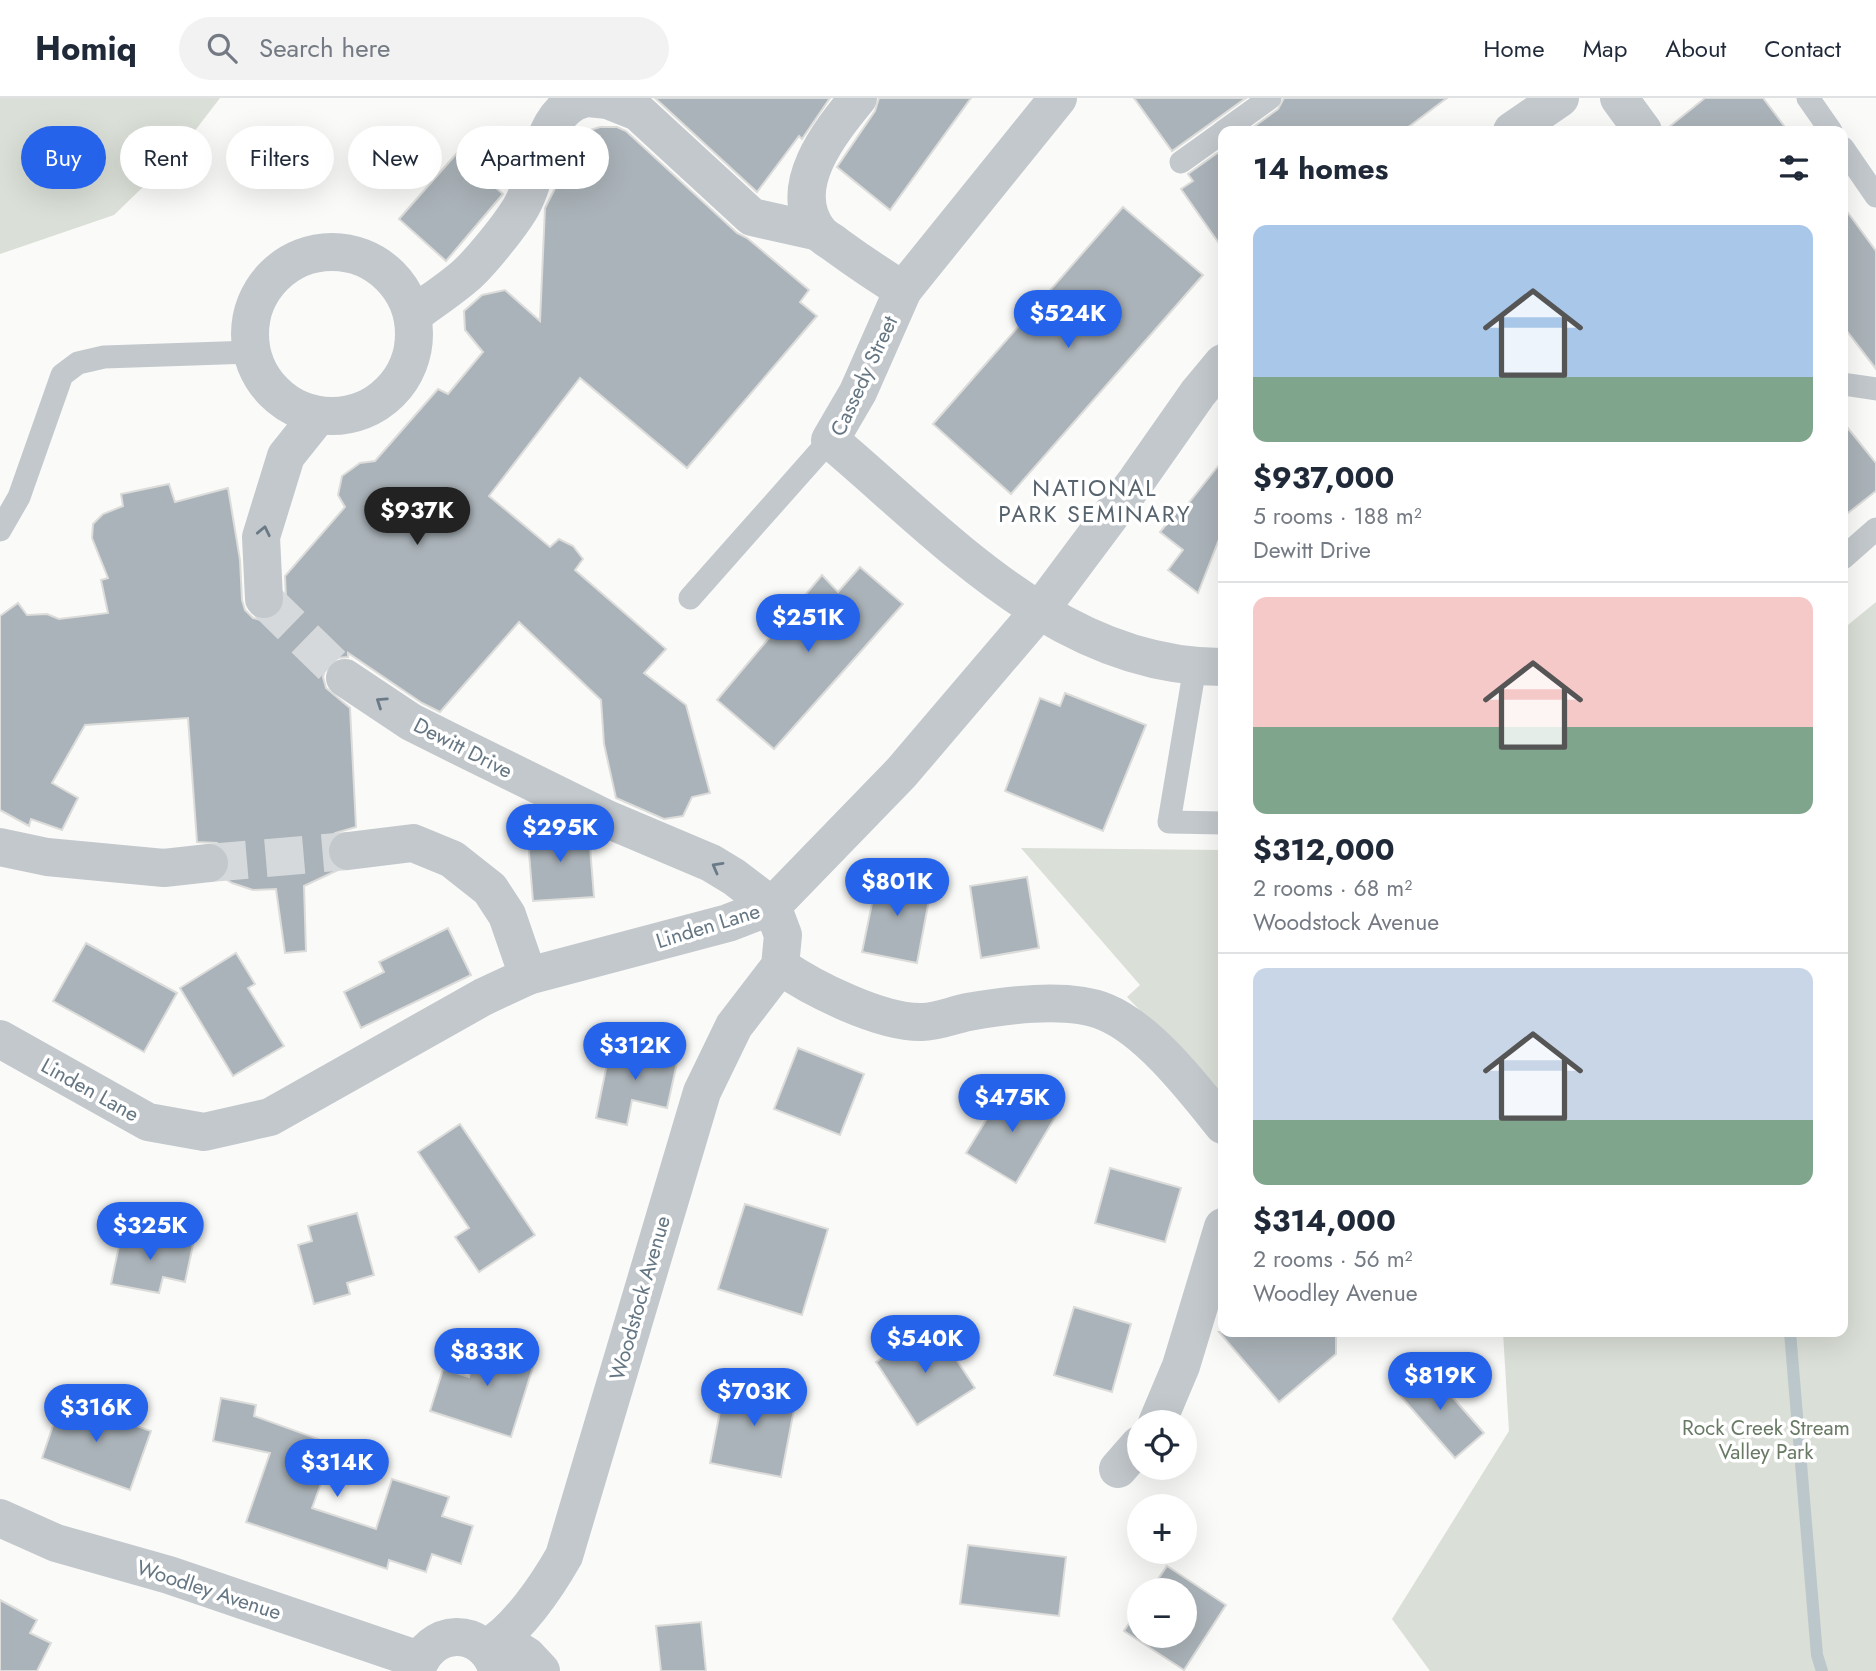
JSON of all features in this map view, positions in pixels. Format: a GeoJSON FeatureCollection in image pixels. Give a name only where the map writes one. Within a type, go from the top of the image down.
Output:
{"type":"FeatureCollection","features":[{"type":"Feature","properties":{"kind":"street"},"geometry":{"type":"LineString","coordinates":[[413,315],[466,275],[520,209],[550,131],[562,111],[575,101],[587,98],[608,100],[638,111],[752,217],[819,232],[868,269],[903,290]]}},
{"type":"Feature","properties":{"kind":"street"},"geometry":{"type":"LineString","coordinates":[[819,232],[810,210],[808,190],[813,163],[827,135],[858,98]]}},
{"type":"Feature","properties":{"kind":"street","name":"Cassedy Street"},"geometry":{"type":"LineString","coordinates":[[1058,98],[903,290],[858,392],[830,440],[996,583],[1040,610],[1100,642],[1146,658],[1209,667]]}},
{"type":"Feature","properties":{"kind":"street"},"geometry":{"type":"LineString","coordinates":[[1519,126],[1560,98]]}},
{"type":"Feature","properties":{"kind":"street"},"geometry":{"type":"LineString","coordinates":[[1619,98],[1639,126]]}},
{"type":"Feature","properties":{"kind":"street"},"geometry":{"type":"LineString","coordinates":[[330,251],[351,253],[370,260],[397,283],[407,298],[413,315],[413,351],[407,369],[392,391],[371,408],[354,414],[318,416],[283,401],[268,387],[258,371],[252,352],[250,332],[253,311],[261,292],[274,276],[290,263],[310,255],[330,251]]}},
{"type":"Feature","properties":{"kind":"street","name":"Linden Lane"},"geometry":{"type":"LineString","coordinates":[[0,1039],[148,1122],[204,1132],[270,1117],[460,1009],[528,976],[729,923],[772,906],[901,773],[1040,610],[1218,369]]}},
{"type":"Feature","properties":{"kind":"street"},"geometry":{"type":"LineString","coordinates":[[264,599],[261,537],[286,456],[318,416]]}},
{"type":"Feature","properties":{"kind":"street","name":"Dewitt Drive"},"geometry":{"type":"LineString","coordinates":[[345,678],[411,722],[607,819],[711,863],[772,906]]}},
{"type":"Feature","properties":{"kind":"street"},"geometry":{"type":"LineString","coordinates":[[348,851],[413,843],[452,859],[490,889],[507,915],[528,976]]}},
{"type":"Feature","properties":{"kind":"street"},"geometry":{"type":"LineString","coordinates":[[0,848],[47,857],[164,868],[209,863]]}},
{"type":"Feature","properties":{"kind":"street"},"geometry":{"type":"LineString","coordinates":[[772,906],[783,935],[780,966],[808,985],[894,1019],[923,1023],[969,1012],[1029,1005],[1081,1005],[1104,1011],[1129,1024],[1166,1060],[1218,1119]]}},
{"type":"Feature","properties":{"kind":"street","name":"Woodstock Avenue"},"geometry":{"type":"LineString","coordinates":[[495,1653],[552,1577],[564,1556],[702,1092],[734,1026],[780,966]]}},
{"type":"Feature","properties":{"kind":"street"},"geometry":{"type":"LineString","coordinates":[[1162,1410],[1181,1366],[1218,1244]]}},
{"type":"Feature","properties":{"kind":"street","name":"Woodley Avenue"},"geometry":{"type":"LineString","coordinates":[[0,1518],[56,1543],[169,1575],[417,1666]]}},
{"type":"Feature","properties":{"kind":"street"},"geometry":{"type":"LineString","coordinates":[[417,1666],[437,1642],[449,1637],[462,1637],[495,1653],[527,1656],[541,1671]]}},
{"type":"Feature","properties":{"kind":"lane"},"geometry":{"type":"LineString","coordinates":[[1232,126],[1270,98]]}},
{"type":"Feature","properties":{"kind":"lane"},"geometry":{"type":"LineString","coordinates":[[1808,98],[1828,126]]}},
{"type":"Feature","properties":{"kind":"lane"},"geometry":{"type":"LineString","coordinates":[[1181,162],[1218,136]]}},
{"type":"Feature","properties":{"kind":"lane"},"geometry":{"type":"LineString","coordinates":[[1848,155],[1876,196]]}},
{"type":"Feature","properties":{"kind":"lane"},"geometry":{"type":"LineString","coordinates":[[0,530],[19,497],[62,375],[78,363],[125,355],[252,352]]}},
{"type":"Feature","properties":{"kind":"lane"},"geometry":{"type":"LineString","coordinates":[[1848,385],[1876,389]]}},
{"type":"Feature","properties":{"kind":"lane"},"geometry":{"type":"LineString","coordinates":[[690,598],[830,440]]}},
{"type":"Feature","properties":{"kind":"lane"},"geometry":{"type":"LineString","coordinates":[[1848,554],[1876,529]]}},
{"type":"Feature","properties":{"kind":"lane"},"geometry":{"type":"LineString","coordinates":[[1209,667],[1169,822],[1218,823]]}},
{"type":"Feature","properties":{"kind":"green space"},"geometry":{"type":"Polygon","coordinates":[[[0,98],[220,98],[198,126],[120,126],[120,189],[141,189],[114,215],[0,254],[0,98]]]}},
{"type":"Feature","properties":{"kind":"green space","name":"Rock Creek Stream Valley Park"},"geometry":{"type":"Polygon","coordinates":[[[1876,602],[1876,1671],[1430,1671],[1392,1619],[1509,1431],[1503,1337],[1848,1337],[1848,625],[1876,602]]]}},
{"type":"Feature","properties":{"kind":"green space"},"geometry":{"type":"Polygon","coordinates":[[[1021,848],[1218,850],[1218,1090],[1127,997],[1140,985],[1021,848]]]}},
{"type":"Feature","properties":{"kind":"building"},"geometry":{"type":"Polygon","coordinates":[[[655,98],[830,98],[802,139],[799,136],[757,192],[655,98]]]}},
{"type":"Feature","properties":{"kind":"building"},"geometry":{"type":"Polygon","coordinates":[[[879,98],[971,98],[890,210],[837,167],[875,111],[879,98]]]}},
{"type":"Feature","properties":{"kind":"building"},"geometry":{"type":"Polygon","coordinates":[[[1134,98],[1246,98],[1172,151],[1134,98]]]}},
{"type":"Feature","properties":{"kind":"building"},"geometry":{"type":"Polygon","coordinates":[[[1284,98],[1447,98],[1410,126],[1255,126],[1278,109],[1284,98]]]}},
{"type":"Feature","properties":{"kind":"building"},"geometry":{"type":"Polygon","coordinates":[[[1705,98],[1763,98],[1784,126],[1670,126],[1705,98]]]}},
{"type":"Feature","properties":{"kind":"building"},"geometry":{"type":"Polygon","coordinates":[[[609,127],[617,127],[626,131],[737,233],[747,238],[809,290],[800,302],[817,316],[687,468],[580,378],[489,496],[550,547],[559,539],[573,546],[583,559],[575,570],[666,649],[644,673],[686,705],[710,793],[692,797],[683,816],[664,819],[616,798],[604,744],[601,700],[519,622],[440,712],[422,703],[348,653],[348,657],[336,658],[326,666],[323,677],[326,688],[350,708],[356,827],[335,833],[328,843],[326,854],[330,864],[338,870],[304,886],[306,951],[285,953],[276,889],[253,890],[232,883],[224,878],[231,861],[226,850],[217,843],[197,842],[188,718],[85,725],[52,783],[78,798],[62,830],[31,819],[29,826],[0,810],[0,616],[18,603],[27,615],[47,614],[59,619],[108,613],[101,580],[108,578],[92,538],[93,524],[103,514],[123,506],[121,494],[169,484],[175,502],[228,488],[245,610],[253,618],[264,621],[276,617],[283,610],[286,599],[285,576],[345,507],[338,495],[342,476],[360,463],[375,461],[438,389],[448,394],[483,352],[465,330],[464,311],[482,295],[505,290],[540,321],[545,208],[555,189],[609,189],[609,127]]]}},
{"type":"Feature","properties":{"kind":"building"},"geometry":{"type":"Polygon","coordinates":[[[1218,153],[1218,242],[1181,189],[1193,181],[1188,174],[1218,153]]]}},
{"type":"Feature","properties":{"kind":"building"},"geometry":{"type":"Polygon","coordinates":[[[456,154],[456,189],[497,189],[503,194],[446,261],[399,219],[425,189],[442,189],[442,170],[456,154]]]}},
{"type":"Feature","properties":{"kind":"building"},"geometry":{"type":"Polygon","coordinates":[[[1123,207],[1203,275],[1011,494],[933,424],[1123,207]]]}},
{"type":"Feature","properties":{"kind":"building"},"geometry":{"type":"Polygon","coordinates":[[[1848,213],[1876,251],[1876,369],[1848,333],[1848,213]]]}},
{"type":"Feature","properties":{"kind":"building"},"geometry":{"type":"Polygon","coordinates":[[[1848,428],[1876,463],[1876,491],[1848,513],[1848,428]]]}},
{"type":"Feature","properties":{"kind":"building"},"geometry":{"type":"Polygon","coordinates":[[[1218,466],[1218,542],[1198,593],[1168,570],[1183,550],[1160,532],[1180,508],[1183,510],[1218,466]]]}},
{"type":"Feature","properties":{"kind":"building"},"geometry":{"type":"Polygon","coordinates":[[[860,567],[903,604],[774,749],[717,700],[822,575],[838,592],[860,567]]]}},
{"type":"Feature","properties":{"kind":"building"},"geometry":{"type":"Polygon","coordinates":[[[1065,693],[1146,725],[1103,831],[1005,791],[1040,698],[1060,706],[1065,693]]]}},
{"type":"Feature","properties":{"kind":"building"},"geometry":{"type":"Polygon","coordinates":[[[572,826],[589,835],[594,897],[533,901],[527,829],[572,826]]]}},
{"type":"Feature","properties":{"kind":"building"},"geometry":{"type":"Polygon","coordinates":[[[878,874],[932,884],[917,963],[862,952],[878,874]]]}},
{"type":"Feature","properties":{"kind":"building"},"geometry":{"type":"Polygon","coordinates":[[[1027,877],[1039,948],[981,958],[970,886],[1027,877]]]}},
{"type":"Feature","properties":{"kind":"building"},"geometry":{"type":"Polygon","coordinates":[[[448,928],[471,975],[361,1028],[344,992],[384,972],[379,962],[448,928]]]}},
{"type":"Feature","properties":{"kind":"building"},"geometry":{"type":"Polygon","coordinates":[[[86,943],[177,993],[144,1052],[53,1001],[86,943]]]}},
{"type":"Feature","properties":{"kind":"building"},"geometry":{"type":"Polygon","coordinates":[[[236,953],[255,984],[248,988],[284,1046],[233,1076],[180,988],[236,953]]]}},
{"type":"Feature","properties":{"kind":"building"},"geometry":{"type":"Polygon","coordinates":[[[611,1044],[678,1058],[667,1108],[632,1100],[627,1125],[596,1118],[611,1044]]]}},
{"type":"Feature","properties":{"kind":"building"},"geometry":{"type":"Polygon","coordinates":[[[798,1048],[864,1074],[840,1135],[774,1109],[798,1048]]]}},
{"type":"Feature","properties":{"kind":"building"},"geometry":{"type":"Polygon","coordinates":[[[1008,1084],[1057,1114],[1016,1183],[966,1153],[1008,1084]]]}},
{"type":"Feature","properties":{"kind":"building"},"geometry":{"type":"Polygon","coordinates":[[[460,1124],[535,1235],[479,1272],[455,1237],[469,1228],[418,1152],[460,1124]]]}},
{"type":"Feature","properties":{"kind":"building"},"geometry":{"type":"Polygon","coordinates":[[[1110,1168],[1181,1188],[1165,1242],[1095,1223],[1110,1168]]]}},
{"type":"Feature","properties":{"kind":"building"},"geometry":{"type":"Polygon","coordinates":[[[745,1204],[828,1229],[802,1315],[718,1289],[745,1204]]]}},
{"type":"Feature","properties":{"kind":"building"},"geometry":{"type":"Polygon","coordinates":[[[357,1213],[374,1275],[347,1283],[350,1294],[314,1304],[298,1245],[312,1241],[308,1226],[357,1213]]]}},
{"type":"Feature","properties":{"kind":"building"},"geometry":{"type":"Polygon","coordinates":[[[122,1231],[193,1245],[185,1282],[163,1277],[159,1293],[111,1284],[122,1231]]]}},
{"type":"Feature","properties":{"kind":"building"},"geometry":{"type":"Polygon","coordinates":[[[1074,1307],[1131,1324],[1112,1392],[1054,1375],[1074,1307]]]}},
{"type":"Feature","properties":{"kind":"building"},"geometry":{"type":"Polygon","coordinates":[[[933,1324],[975,1388],[917,1425],[876,1362],[933,1324]]]}},
{"type":"Feature","properties":{"kind":"building"},"geometry":{"type":"Polygon","coordinates":[[[482,1336],[537,1354],[511,1437],[430,1411],[443,1369],[469,1377],[482,1336]]]}},
{"type":"Feature","properties":{"kind":"building"},"geometry":{"type":"Polygon","coordinates":[[[1223,1337],[1336,1337],[1336,1354],[1279,1402],[1223,1337]]]}},
{"type":"Feature","properties":{"kind":"building"},"geometry":{"type":"Polygon","coordinates":[[[1425,1366],[1484,1433],[1455,1458],[1397,1392],[1425,1366]]]}},
{"type":"Feature","properties":{"kind":"building"},"geometry":{"type":"Polygon","coordinates":[[[726,1380],[797,1394],[781,1477],[710,1463],[726,1380]]]}},
{"type":"Feature","properties":{"kind":"building"},"geometry":{"type":"Polygon","coordinates":[[[221,1398],[256,1405],[254,1416],[346,1449],[341,1466],[328,1464],[312,1508],[376,1529],[392,1479],[449,1497],[442,1516],[473,1526],[461,1564],[432,1554],[426,1572],[389,1560],[387,1569],[246,1522],[270,1453],[213,1441],[221,1398]]]}},
{"type":"Feature","properties":{"kind":"building"},"geometry":{"type":"Polygon","coordinates":[[[62,1399],[151,1431],[130,1490],[42,1458],[62,1399]]]}},
{"type":"Feature","properties":{"kind":"building"},"geometry":{"type":"Polygon","coordinates":[[[968,1545],[1066,1557],[1059,1616],[960,1604],[968,1545]]]}},
{"type":"Feature","properties":{"kind":"building"},"geometry":{"type":"Polygon","coordinates":[[[1167,1566],[1185,1578],[1159,1578],[1167,1566]]]}},
{"type":"Feature","properties":{"kind":"building"},"geometry":{"type":"Polygon","coordinates":[[[1197,1586],[1226,1605],[1184,1670],[1150,1648],[1197,1648],[1197,1586]]]}},
{"type":"Feature","properties":{"kind":"building"},"geometry":{"type":"Polygon","coordinates":[[[0,1600],[37,1620],[30,1633],[51,1643],[37,1671],[0,1671],[0,1600]]]}},
{"type":"Feature","properties":{"kind":"building"},"geometry":{"type":"Polygon","coordinates":[[[701,1622],[706,1671],[661,1671],[656,1626],[701,1622]]]}},
{"type":"Feature","properties":{"kind":"waterway"},"geometry":{"type":"LineString","coordinates":[[1790,1337],[1817,1655],[1822,1671]]}},
{"type":"Feature","properties":{"kind":"tunnel"},"geometry":{"type":"LineString","coordinates":[[264,599],[345,678]]}},
{"type":"Feature","properties":{"kind":"tunnel"},"geometry":{"type":"LineString","coordinates":[[209,863],[348,851]]}},
{"type":"Feature","properties":{"kind":"district","name":"NATIONAL PARK SEMINARY"},"geometry":{"type":"Point","coordinates":[1095,501]}}]}
